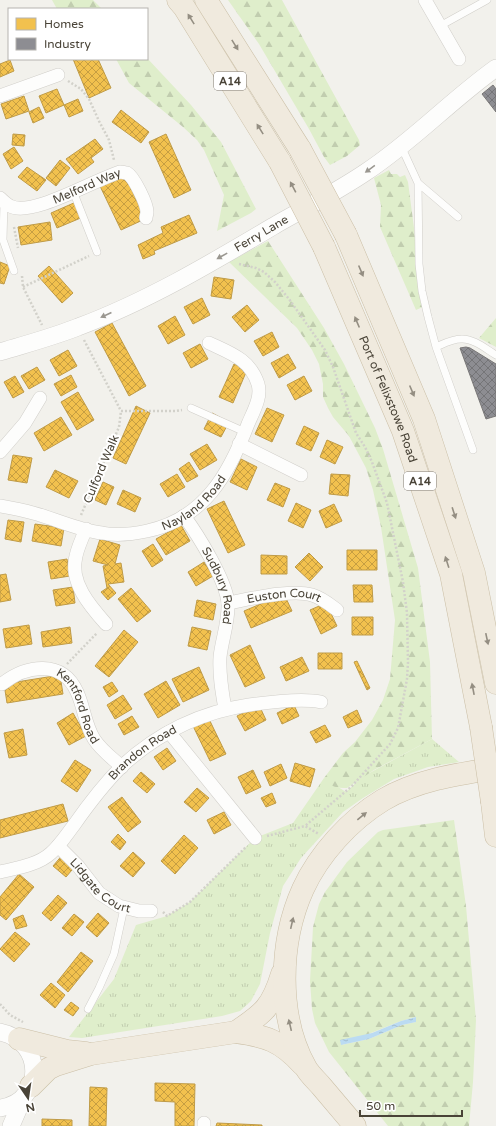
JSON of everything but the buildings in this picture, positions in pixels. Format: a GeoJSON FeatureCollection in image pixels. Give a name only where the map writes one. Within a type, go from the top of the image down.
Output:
{"type":"FeatureCollection","features":[{"type":"Feature","properties":{"kind":"highway","name":"Port of Felixstowe Road"},"geometry":{"type":"LineString","coordinates":[[178,0],[184,7],[280,162],[324,247],[403,431],[451,574],[481,727],[496,836]]}},
{"type":"Feature","properties":{"kind":"highway","name":"Port of Felixstowe Road"},"geometry":{"type":"LineString","coordinates":[[206,0],[300,149],[346,235],[424,419],[474,573],[496,683]]}},
{"type":"Feature","properties":{"kind":"highway"},"geometry":{"type":"LineString","coordinates":[[236,1032],[259,1017],[275,995],[285,961],[294,915],[303,889],[317,865],[333,843],[363,815],[383,800],[410,788],[436,780],[496,768]]}},
{"type":"Feature","properties":{"kind":"highway"},"geometry":{"type":"LineString","coordinates":[[285,961],[284,980],[290,1023],[296,1044],[306,1069]]}},
{"type":"Feature","properties":{"kind":"highway"},"geometry":{"type":"LineString","coordinates":[[11,1031],[67,1051],[91,1054]]}},
{"type":"Feature","properties":{"kind":"highway"},"geometry":{"type":"LineString","coordinates":[[28,1091],[48,1069],[91,1054],[236,1032],[260,1036],[274,1041],[294,1055],[355,1126]]}},
{"type":"Feature","properties":{"kind":"street"},"geometry":{"type":"LineString","coordinates":[[426,0],[459,59]]}},
{"type":"Feature","properties":{"kind":"street","name":"Ferry Lane"},"geometry":{"type":"LineString","coordinates":[[0,352],[78,328],[157,292],[223,255],[366,172],[401,146],[473,84],[496,68]]}},
{"type":"Feature","properties":{"kind":"street"},"geometry":{"type":"LineString","coordinates":[[0,96],[58,75]]}},
{"type":"Feature","properties":{"kind":"street","name":"Melford Way"},"geometry":{"type":"LineString","coordinates":[[2,200],[10,207],[28,208],[48,202],[112,174],[120,172],[126,173],[132,178],[146,207],[146,218]]}},
{"type":"Feature","properties":{"kind":"street","name":"Nayland Road"},"geometry":{"type":"LineString","coordinates":[[0,506],[31,512],[102,533],[120,534],[135,533],[161,527],[184,516],[202,503],[216,488],[239,444],[256,405],[258,394],[258,385],[249,367],[242,359],[209,343]]}},
{"type":"Feature","properties":{"kind":"street"},"geometry":{"type":"LineString","coordinates":[[0,452],[26,423],[40,398]]}},
{"type":"Feature","properties":{"kind":"street"},"geometry":{"type":"LineString","coordinates":[[239,444],[301,475]]}},
{"type":"Feature","properties":{"kind":"street","name":"Sudbury Road"},"geometry":{"type":"LineString","coordinates":[[184,516],[225,587],[228,612],[220,656],[220,673],[225,709]]}},
{"type":"Feature","properties":{"kind":"street"},"geometry":{"type":"LineString","coordinates":[[81,528],[74,567],[80,588],[87,601],[106,624]]}},
{"type":"Feature","properties":{"kind":"street","name":"Euston Court"},"geometry":{"type":"LineString","coordinates":[[228,603],[274,595],[311,595],[323,600],[337,610]]}},
{"type":"Feature","properties":{"kind":"street","name":"Kentford Road"},"geometry":{"type":"LineString","coordinates":[[1,682],[19,673],[42,668],[51,669],[71,681],[77,691],[89,731],[94,740],[104,751],[122,766]]}},
{"type":"Feature","properties":{"kind":"street","name":"Brandon Road"},"geometry":{"type":"LineString","coordinates":[[0,872],[41,860],[50,854],[122,766],[155,741],[170,732],[198,718],[225,709],[255,704],[300,700],[322,702]]}},
{"type":"Feature","properties":{"kind":"street"},"geometry":{"type":"LineString","coordinates":[[170,732],[256,838]]}},
{"type":"Feature","properties":{"kind":"street","name":"Lidgate Court"},"geometry":{"type":"LineString","coordinates":[[58,846],[78,866],[99,893],[124,908],[140,911],[151,911]]}},
{"type":"Feature","properties":{"kind":"street"},"geometry":{"type":"LineString","coordinates":[[11,1031],[28,1049],[33,1061],[34,1073],[28,1091],[11,1126]]}},
{"type":"Feature","properties":{"kind":"street"},"geometry":{"type":"LineString","coordinates":[[0,1108],[14,1104],[28,1091]]}},
{"type":"Feature","properties":{"kind":"street"},"geometry":{"type":"LineString","coordinates":[[0,1118],[4,1126]]}},
{"type":"Feature","properties":{"kind":"lane"},"geometry":{"type":"LineString","coordinates":[[440,26],[487,0]]}},
{"type":"Feature","properties":{"kind":"lane"},"geometry":{"type":"LineString","coordinates":[[401,146],[418,183],[419,264],[422,291],[436,347],[473,450]]}},
{"type":"Feature","properties":{"kind":"lane"},"geometry":{"type":"LineString","coordinates":[[418,183],[458,216]]}},
{"type":"Feature","properties":{"kind":"lane"},"geometry":{"type":"LineString","coordinates":[[73,191],[97,252]]}},
{"type":"Feature","properties":{"kind":"lane"},"geometry":{"type":"LineString","coordinates":[[2,200],[3,240],[14,271]]}},
{"type":"Feature","properties":{"kind":"lane"},"geometry":{"type":"LineString","coordinates":[[436,347],[460,339],[473,342],[496,354]]}},
{"type":"Feature","properties":{"kind":"lane"},"geometry":{"type":"LineString","coordinates":[[191,408],[245,432]]}},
{"type":"Feature","properties":{"kind":"lane"},"geometry":{"type":"LineString","coordinates":[[88,1009],[114,954],[124,908]]}},
{"type":"Feature","properties":{"kind":"path"},"geometry":{"type":"LineString","coordinates":[[58,75],[81,89],[94,108],[109,140],[114,158],[112,174]]}},
{"type":"Feature","properties":{"kind":"path"},"geometry":{"type":"LineString","coordinates":[[23,287],[97,252]]}},
{"type":"Feature","properties":{"kind":"path"},"geometry":{"type":"LineString","coordinates":[[151,911],[160,908],[167,916],[190,902],[256,838],[306,826],[352,786],[390,744],[398,728],[406,686],[408,662],[407,613],[392,522],[381,485],[365,447],[356,433],[333,368],[325,350],[289,299],[275,282],[264,272],[256,268],[236,263],[223,255]]}},
{"type":"Feature","properties":{"kind":"path"},"geometry":{"type":"LineString","coordinates":[[78,328],[121,411],[175,412],[191,408]]}},
{"type":"Feature","properties":{"kind":"path","name":"Culford Walk"},"geometry":{"type":"LineString","coordinates":[[81,528],[118,427],[121,411]]}},
{"type":"Feature","properties":{"kind":"path"},"geometry":{"type":"LineString","coordinates":[[59,673],[106,624]]}},
{"type":"Feature","properties":{"kind":"path"},"geometry":{"type":"LineString","coordinates":[[306,826],[333,843]]}},
{"type":"Feature","properties":{"kind":"path"},"geometry":{"type":"LineString","coordinates":[[0,1006],[10,1015],[11,1031]]}},
{"type":"Feature","properties":{"kind":"green space"},"geometry":{"type":"Polygon","coordinates":[[[52,0],[93,0],[101,8],[56,8],[52,0]]]}},
{"type":"Feature","properties":{"kind":"green space"},"geometry":{"type":"Polygon","coordinates":[[[228,0],[282,0],[359,140],[360,145],[347,156],[330,165],[259,44],[228,0]]]}},
{"type":"Feature","properties":{"kind":"green space"},"geometry":{"type":"Polygon","coordinates":[[[148,59],[191,105],[221,142],[256,209],[217,231],[224,195],[204,150],[197,140],[183,127],[129,83],[117,60],[148,59]]]}},
{"type":"Feature","properties":{"kind":"green space"},"geometry":{"type":"Polygon","coordinates":[[[389,170],[391,174],[397,174],[400,177],[405,175],[408,182],[417,266],[425,306],[416,310],[380,227],[381,205],[374,178],[389,170]]]}},
{"type":"Feature","properties":{"kind":"green space"},"geometry":{"type":"Polygon","coordinates":[[[268,241],[324,328],[344,364],[375,428],[383,449],[418,568],[430,662],[432,739],[374,770],[347,788],[334,786],[324,778],[343,753],[355,742],[372,720],[383,700],[390,679],[395,620],[381,527],[373,490],[366,468],[349,436],[333,417],[323,397],[323,384],[319,364],[312,350],[297,328],[229,262],[268,241]]]}},
{"type":"Feature","properties":{"kind":"green space"},"geometry":{"type":"Polygon","coordinates":[[[496,318],[496,347],[479,338],[496,318]]]}},
{"type":"Feature","properties":{"kind":"green space"},"geometry":{"type":"Polygon","coordinates":[[[432,739],[459,762],[428,767],[394,779],[343,812],[301,858],[283,886],[270,933],[260,984],[251,1001],[240,1011],[222,1016],[82,1038],[69,1037],[114,979],[136,925],[167,916],[190,902],[255,838],[293,823],[324,778],[346,792],[362,777],[432,739]]]}},
{"type":"Feature","properties":{"kind":"green space"},"geometry":{"type":"Polygon","coordinates":[[[454,820],[466,906],[476,1020],[469,1126],[388,1126],[329,1052],[315,1023],[312,1009],[310,981],[313,927],[319,904],[325,892],[347,862],[378,832],[454,820]],[[416,1017],[401,1021],[341,1045],[369,1039],[402,1025],[416,1022],[416,1017]]]}},
{"type":"Feature","properties":{"kind":"water"},"geometry":{"type":"Polygon","coordinates":[[[416,1017],[416,1022],[402,1025],[369,1039],[341,1045],[340,1040],[372,1033],[401,1021],[416,1017]]]}}]}
